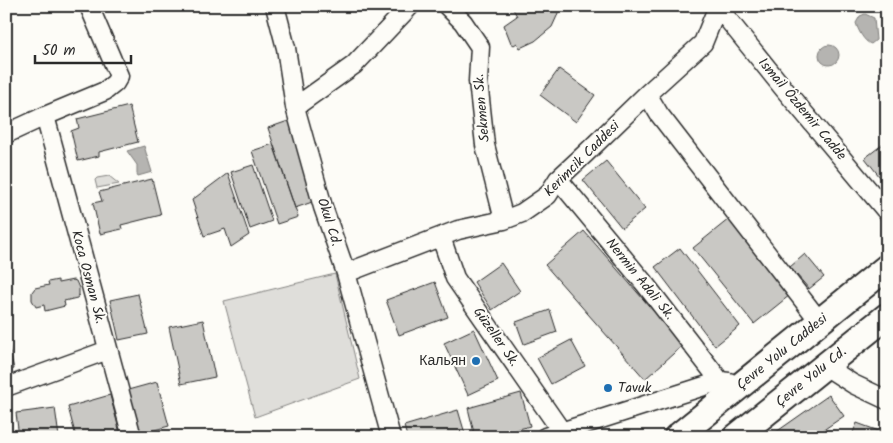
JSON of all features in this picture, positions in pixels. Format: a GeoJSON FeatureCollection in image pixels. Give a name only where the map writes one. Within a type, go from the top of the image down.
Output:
{"type":"FeatureCollection","features":[{"type":"Feature","properties":{"kind":"highway","name":"Çevre Yolu Caddesi"},"geometry":{"type":"LineString","coordinates":[[677,437],[731,383],[820,322],[887,267]]}},
{"type":"Feature","properties":{"kind":"highway","name":"Çevre Yolu Cd."},"geometry":{"type":"LineString","coordinates":[[736,437],[887,316]]}},
{"type":"Feature","properties":{"kind":"street"},"geometry":{"type":"LineString","coordinates":[[6,134],[105,91],[115,83],[119,76],[90,6]]}},
{"type":"Feature","properties":{"kind":"street","name":"Okul Cd."},"geometry":{"type":"LineString","coordinates":[[275,6],[286,48],[295,107],[322,207],[346,273],[391,437]]}},
{"type":"Feature","properties":{"kind":"street"},"geometry":{"type":"LineString","coordinates":[[295,107],[354,65],[410,6]]}},
{"type":"Feature","properties":{"kind":"street","name":"Sekmen Sk."},"geometry":{"type":"LineString","coordinates":[[447,6],[463,22],[480,46],[478,81],[485,145],[504,220]]}},
{"type":"Feature","properties":{"kind":"street","name":"Kerimcik Caddesi"},"geometry":{"type":"LineString","coordinates":[[346,273],[458,230],[504,220],[522,213],[548,195],[558,179],[646,94],[703,43],[718,6]]}},
{"type":"Feature","properties":{"kind":"street","name":"Ismail Ôzdemir Cadde"},"geometry":{"type":"LineString","coordinates":[[718,6],[784,89],[887,212]]}},
{"type":"Feature","properties":{"kind":"street"},"geometry":{"type":"LineString","coordinates":[[646,94],[659,114],[820,322]]}},
{"type":"Feature","properties":{"kind":"street","name":"Koca Osman Sk."},"geometry":{"type":"LineString","coordinates":[[45,116],[132,437]]}},
{"type":"Feature","properties":{"kind":"street","name":"Nermin Adali Sk."},"geometry":{"type":"LineString","coordinates":[[558,179],[645,284],[731,383]]}},
{"type":"Feature","properties":{"kind":"street","name":"Güzeller Sk."},"geometry":{"type":"LineString","coordinates":[[441,236],[454,278],[562,432]]}},
{"type":"Feature","properties":{"kind":"street"},"geometry":{"type":"LineString","coordinates":[[6,387],[108,350]]}},
{"type":"Feature","properties":{"kind":"street"},"geometry":{"type":"LineString","coordinates":[[825,366],[853,384],[887,400]]}},
{"type":"Feature","properties":{"kind":"street"},"geometry":{"type":"LineString","coordinates":[[545,437],[731,383]]}},
{"type":"Feature","properties":{"kind":"shaded area"},"geometry":{"type":"Polygon","coordinates":[[[865,14],[874,18],[876,40],[871,44],[864,38],[856,23],[860,16],[865,14]]]}},
{"type":"Feature","properties":{"kind":"shaded area"},"geometry":{"type":"Polygon","coordinates":[[[825,45],[833,45],[839,51],[839,59],[833,65],[825,65],[819,59],[819,51],[825,45]]]}},
{"type":"Feature","properties":{"kind":"shaded area"},"geometry":{"type":"Polygon","coordinates":[[[144,146],[152,172],[138,176],[137,165],[127,151],[144,146]]]}},
{"type":"Feature","properties":{"kind":"shaded area"},"geometry":{"type":"Polygon","coordinates":[[[109,176],[119,184],[97,188],[95,180],[97,178],[109,176]]]}},
{"type":"Feature","properties":{"kind":"shaded area"},"geometry":{"type":"Polygon","coordinates":[[[335,274],[360,379],[255,417],[224,301],[335,274]]]}},
{"type":"Feature","properties":{"kind":"building"},"geometry":{"type":"Polygon","coordinates":[[[514,6],[560,6],[552,27],[535,41],[520,48],[517,43],[514,45],[511,43],[504,25],[517,16],[513,9],[514,6]]]}},
{"type":"Feature","properties":{"kind":"building"},"geometry":{"type":"Polygon","coordinates":[[[559,69],[595,95],[576,122],[540,95],[559,69]]]}},
{"type":"Feature","properties":{"kind":"building"},"geometry":{"type":"Polygon","coordinates":[[[129,106],[138,142],[99,152],[99,156],[78,161],[71,131],[79,128],[77,119],[129,106]]]}},
{"type":"Feature","properties":{"kind":"building"},"geometry":{"type":"Polygon","coordinates":[[[291,120],[318,200],[295,208],[268,128],[291,120]]]}},
{"type":"Feature","properties":{"kind":"building"},"geometry":{"type":"Polygon","coordinates":[[[887,141],[887,186],[865,158],[887,141]]]}},
{"type":"Feature","properties":{"kind":"building"},"geometry":{"type":"Polygon","coordinates":[[[273,144],[298,217],[277,224],[252,151],[273,144]]]}},
{"type":"Feature","properties":{"kind":"building"},"geometry":{"type":"Polygon","coordinates":[[[606,161],[645,209],[622,228],[583,180],[606,161]]]}},
{"type":"Feature","properties":{"kind":"building"},"geometry":{"type":"Polygon","coordinates":[[[253,165],[272,221],[250,229],[231,172],[253,165]]]}},
{"type":"Feature","properties":{"kind":"building"},"geometry":{"type":"Polygon","coordinates":[[[228,173],[249,235],[231,247],[225,229],[204,236],[192,200],[228,173]]]}},
{"type":"Feature","properties":{"kind":"building"},"geometry":{"type":"Polygon","coordinates":[[[152,179],[161,215],[121,225],[122,229],[100,234],[93,203],[102,201],[99,192],[152,179]]]}},
{"type":"Feature","properties":{"kind":"building"},"geometry":{"type":"Polygon","coordinates":[[[729,219],[790,295],[754,324],[693,248],[729,219]]]}},
{"type":"Feature","properties":{"kind":"building"},"geometry":{"type":"Polygon","coordinates":[[[584,231],[683,345],[645,379],[545,265],[584,231]]]}},
{"type":"Feature","properties":{"kind":"building"},"geometry":{"type":"Polygon","coordinates":[[[680,248],[740,326],[715,346],[655,267],[680,248]]]}},
{"type":"Feature","properties":{"kind":"building"},"geometry":{"type":"Polygon","coordinates":[[[805,254],[824,277],[809,289],[790,267],[805,254]]]}},
{"type":"Feature","properties":{"kind":"building"},"geometry":{"type":"Polygon","coordinates":[[[501,263],[520,291],[492,310],[474,282],[501,263]]]}},
{"type":"Feature","properties":{"kind":"building"},"geometry":{"type":"Polygon","coordinates":[[[58,280],[58,283],[76,281],[79,288],[77,298],[64,301],[65,306],[45,311],[44,305],[36,307],[32,300],[32,292],[35,288],[49,285],[48,282],[58,280]]]}},
{"type":"Feature","properties":{"kind":"building"},"geometry":{"type":"Polygon","coordinates":[[[435,282],[448,317],[399,335],[386,300],[435,282]]]}},
{"type":"Feature","properties":{"kind":"building"},"geometry":{"type":"Polygon","coordinates":[[[138,294],[148,334],[119,340],[110,300],[138,294]]]}},
{"type":"Feature","properties":{"kind":"building"},"geometry":{"type":"Polygon","coordinates":[[[550,310],[557,332],[524,344],[516,322],[550,310]]]}},
{"type":"Feature","properties":{"kind":"building"},"geometry":{"type":"Polygon","coordinates":[[[203,320],[215,377],[181,384],[169,327],[203,320]]]}},
{"type":"Feature","properties":{"kind":"building"},"geometry":{"type":"Polygon","coordinates":[[[474,329],[498,381],[468,395],[444,343],[474,329]]]}},
{"type":"Feature","properties":{"kind":"building"},"geometry":{"type":"Polygon","coordinates":[[[6,335],[14,369],[6,371],[6,335]]]}},
{"type":"Feature","properties":{"kind":"building"},"geometry":{"type":"Polygon","coordinates":[[[571,340],[585,366],[551,384],[537,358],[571,340]]]}},
{"type":"Feature","properties":{"kind":"building"},"geometry":{"type":"Polygon","coordinates":[[[157,382],[169,426],[140,434],[128,390],[157,382]]]}},
{"type":"Feature","properties":{"kind":"building"},"geometry":{"type":"Polygon","coordinates":[[[521,393],[530,426],[490,437],[475,437],[468,408],[521,393]]]}},
{"type":"Feature","properties":{"kind":"building"},"geometry":{"type":"Polygon","coordinates":[[[110,395],[121,437],[76,437],[68,407],[110,395]]]}},
{"type":"Feature","properties":{"kind":"building"},"geometry":{"type":"Polygon","coordinates":[[[829,395],[844,416],[813,437],[769,437],[829,395]]]}},
{"type":"Feature","properties":{"kind":"building"},"geometry":{"type":"Polygon","coordinates":[[[55,408],[59,437],[19,437],[16,413],[55,408]]]}},
{"type":"Feature","properties":{"kind":"building"},"geometry":{"type":"Polygon","coordinates":[[[458,410],[466,437],[407,437],[404,426],[458,410]]]}},
{"type":"Feature","properties":{"kind":"building"},"geometry":{"type":"Polygon","coordinates":[[[857,423],[887,434],[887,437],[851,437],[857,423]]]}},
{"type":"Feature","properties":{"kind":"place","name":"Кальян"},"geometry":{"type":"Point","coordinates":[476,361]}},
{"type":"Feature","properties":{"kind":"place","name":"Tavuk"},"geometry":{"type":"Point","coordinates":[608,388]}}]}
